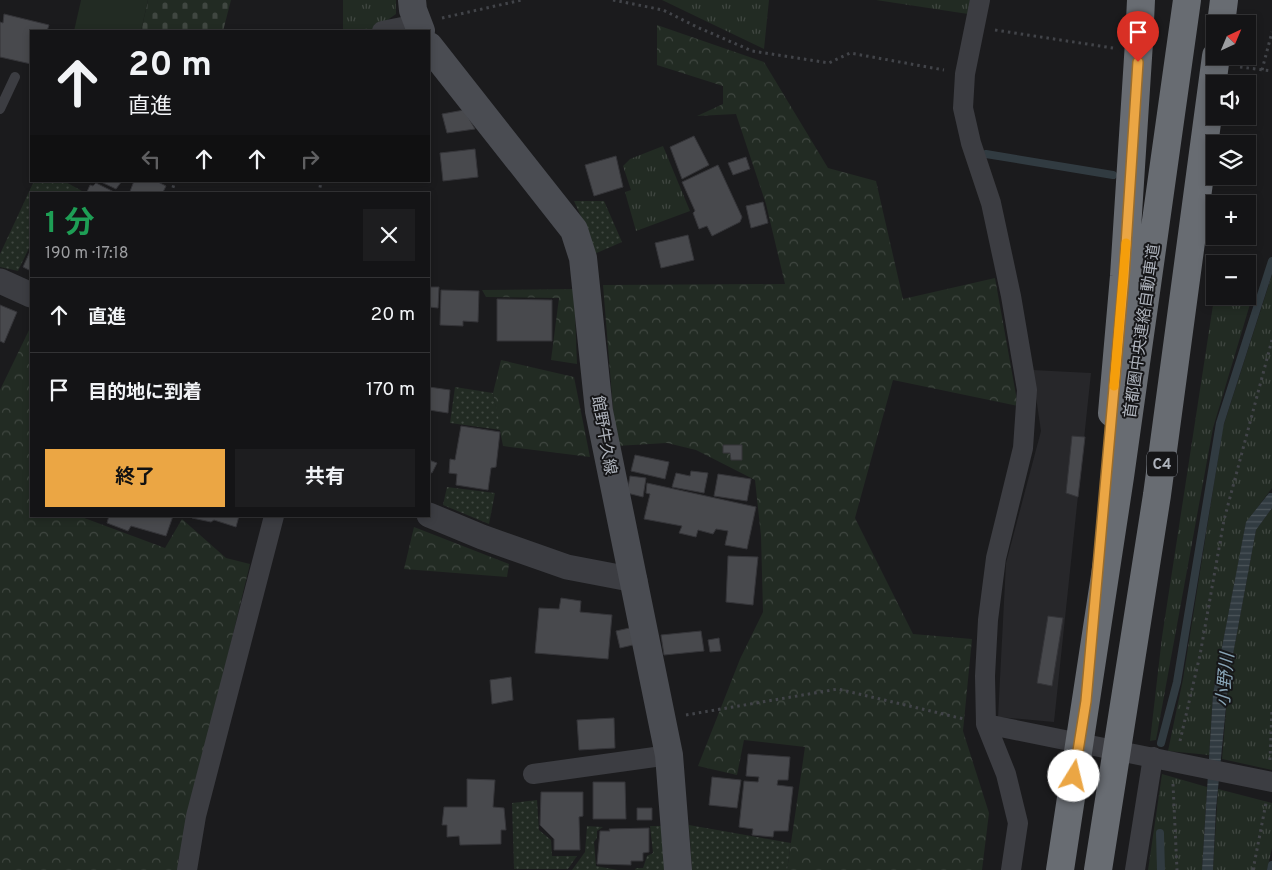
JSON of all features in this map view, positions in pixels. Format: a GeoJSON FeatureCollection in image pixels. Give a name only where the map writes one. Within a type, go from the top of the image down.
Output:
{"type":"FeatureCollection","features":[{"type":"Feature","properties":{"kind":"highway"},"geometry":{"type":"LineString","coordinates":[[1086,701],[1124,276],[1141,0]]}},
{"type":"Feature","properties":{"kind":"highway","name":"首都圏中央連絡自動車道"},"geometry":{"type":"LineString","coordinates":[[1060,870],[1120,477],[1187,0]]}},
{"type":"Feature","properties":{"kind":"highway"},"geometry":{"type":"LineString","coordinates":[[1222,15],[1224,0]]}},
{"type":"Feature","properties":{"kind":"highway","name":"C4"},"geometry":{"type":"LineString","coordinates":[[1098,870],[1157,495],[1215,65]]}},
{"type":"Feature","properties":{"kind":"main road","name":"館野牛久線"},"geometry":{"type":"LineString","coordinates":[[430,38],[574,230],[583,258],[599,411],[635,580],[669,755],[678,870]]}},
{"type":"Feature","properties":{"kind":"street"},"geometry":{"type":"LineString","coordinates":[[980,0],[965,74],[963,108],[971,143],[991,203],[1011,296],[1027,390],[1023,448],[996,558],[988,620],[985,676],[986,724],[1006,774],[1018,823],[1011,870]]}},
{"type":"Feature","properties":{"kind":"street"},"geometry":{"type":"LineString","coordinates":[[388,30],[420,25]]}},
{"type":"Feature","properties":{"kind":"street"},"geometry":{"type":"LineString","coordinates":[[0,281],[30,295]]}},
{"type":"Feature","properties":{"kind":"street"},"geometry":{"type":"LineString","coordinates":[[430,515],[482,537],[567,566],[635,580]]}},
{"type":"Feature","properties":{"kind":"street"},"geometry":{"type":"LineString","coordinates":[[187,870],[196,816],[274,517]]}},
{"type":"Feature","properties":{"kind":"street"},"geometry":{"type":"LineString","coordinates":[[986,724],[1266,781]]}},
{"type":"Feature","properties":{"kind":"street"},"geometry":{"type":"LineString","coordinates":[[533,774],[669,755]]}},
{"type":"Feature","properties":{"kind":"street"},"geometry":{"type":"LineString","coordinates":[[1135,870],[1153,757]]}},
{"type":"Feature","properties":{"kind":"lane"},"geometry":{"type":"LineString","coordinates":[[0,109],[15,77]]}},
{"type":"Feature","properties":{"kind":"path"},"geometry":{"type":"LineString","coordinates":[[420,25],[522,0]]}},
{"type":"Feature","properties":{"kind":"path"},"geometry":{"type":"LineString","coordinates":[[614,0],[663,10],[752,51],[829,63],[850,53],[965,74]]}},
{"type":"Feature","properties":{"kind":"path"},"geometry":{"type":"LineString","coordinates":[[1262,70],[1272,32]]}},
{"type":"Feature","properties":{"kind":"path"},"geometry":{"type":"LineString","coordinates":[[1177,870],[1173,782],[1200,655],[1224,520],[1272,340]]}},
{"type":"Feature","properties":{"kind":"path"},"geometry":{"type":"LineString","coordinates":[[663,718],[838,689],[986,724]]}},
{"type":"Feature","properties":{"kind":"path"},"geometry":{"type":"LineString","coordinates":[[1253,870],[1266,781],[1272,708]]}},
{"type":"Feature","properties":{"kind":"shaded area"},"geometry":{"type":"Polygon","coordinates":[[[1032,370],[1091,373],[1054,722],[998,717],[1006,563],[1041,431],[1032,370]]]}},
{"type":"Feature","properties":{"kind":"green space"},"geometry":{"type":"Polygon","coordinates":[[[81,0],[148,0],[141,30],[74,30],[81,0]]]}},
{"type":"Feature","properties":{"kind":"green space"},"geometry":{"type":"Polygon","coordinates":[[[148,0],[231,0],[223,30],[141,30],[148,0]]]}},
{"type":"Feature","properties":{"kind":"green space"},"geometry":{"type":"Polygon","coordinates":[[[343,0],[396,0],[396,14],[373,30],[343,30],[343,0]]]}},
{"type":"Feature","properties":{"kind":"green space"},"geometry":{"type":"Polygon","coordinates":[[[662,0],[769,0],[764,49],[662,0]]]}},
{"type":"Feature","properties":{"kind":"green space"},"geometry":{"type":"Polygon","coordinates":[[[876,0],[970,0],[968,14],[876,0]]]}},
{"type":"Feature","properties":{"kind":"green space"},"geometry":{"type":"Polygon","coordinates":[[[657,25],[764,62],[828,168],[876,181],[903,299],[995,278],[1018,406],[893,380],[855,518],[913,634],[972,639],[963,731],[989,813],[982,870],[787,870],[805,747],[744,740],[737,775],[698,766],[740,659],[763,612],[761,536],[755,480],[696,450],[667,443],[616,446],[603,285],[785,284],[766,204],[736,114],[697,116],[723,104],[723,86],[657,65],[657,25]]]}},
{"type":"Feature","properties":{"kind":"green space"},"geometry":{"type":"Polygon","coordinates":[[[663,146],[690,211],[636,231],[625,192],[631,190],[623,166],[630,159],[663,146]]]}},
{"type":"Feature","properties":{"kind":"green space"},"geometry":{"type":"Polygon","coordinates":[[[34,182],[66,182],[82,191],[30,192],[30,246],[18,271],[0,267],[0,254],[34,182]]]}},
{"type":"Feature","properties":{"kind":"green space"},"geometry":{"type":"Polygon","coordinates":[[[574,201],[604,201],[622,242],[592,255],[589,234],[574,201]]]}},
{"type":"Feature","properties":{"kind":"green space"},"geometry":{"type":"Polygon","coordinates":[[[1272,275],[1272,488],[1246,523],[1213,694],[1209,755],[1168,751],[1183,679],[1223,427],[1272,275]]]}},
{"type":"Feature","properties":{"kind":"green space"},"geometry":{"type":"Polygon","coordinates":[[[574,289],[577,364],[551,360],[559,298],[486,297],[482,290],[574,289]]]}},
{"type":"Feature","properties":{"kind":"green space"},"geometry":{"type":"Polygon","coordinates":[[[1213,305],[1250,305],[1213,428],[1156,740],[1150,741],[1162,637],[1213,305]]]}},
{"type":"Feature","properties":{"kind":"green space"},"geometry":{"type":"Polygon","coordinates":[[[30,328],[30,517],[82,517],[165,548],[182,519],[226,558],[250,564],[178,861],[188,870],[0,870],[0,390],[30,328]]]}},
{"type":"Feature","properties":{"kind":"green space"},"geometry":{"type":"Polygon","coordinates":[[[501,360],[574,377],[590,457],[503,446],[493,393],[501,360]]]}},
{"type":"Feature","properties":{"kind":"green space"},"geometry":{"type":"Polygon","coordinates":[[[455,387],[493,393],[501,430],[450,423],[455,387]]]}},
{"type":"Feature","properties":{"kind":"green space"},"geometry":{"type":"Polygon","coordinates":[[[447,487],[495,493],[489,524],[443,505],[447,487]]]}},
{"type":"Feature","properties":{"kind":"green space"},"geometry":{"type":"Polygon","coordinates":[[[1272,508],[1272,770],[1222,759],[1229,676],[1256,530],[1272,508]]]}},
{"type":"Feature","properties":{"kind":"green space"},"geometry":{"type":"Polygon","coordinates":[[[414,527],[509,564],[507,577],[404,569],[414,527]]]}},
{"type":"Feature","properties":{"kind":"green space"},"geometry":{"type":"Polygon","coordinates":[[[1162,774],[1207,787],[1202,870],[1148,870],[1162,774]]]}},
{"type":"Feature","properties":{"kind":"green space"},"geometry":{"type":"Polygon","coordinates":[[[1218,789],[1272,803],[1272,848],[1267,870],[1213,870],[1218,789]]]}},
{"type":"Feature","properties":{"kind":"green space"},"geometry":{"type":"Polygon","coordinates":[[[537,800],[539,830],[551,840],[552,856],[577,856],[568,869],[514,869],[512,803],[537,800]]]}},
{"type":"Feature","properties":{"kind":"green space"},"geometry":{"type":"Polygon","coordinates":[[[689,825],[791,843],[787,870],[692,870],[689,825]]]}},
{"type":"Feature","properties":{"kind":"green space"},"geometry":{"type":"Polygon","coordinates":[[[587,826],[603,827],[597,831],[597,838],[594,842],[596,866],[618,870],[572,870],[585,852],[587,826]]]}},
{"type":"Feature","properties":{"kind":"green space"},"geometry":{"type":"Polygon","coordinates":[[[650,826],[662,826],[666,870],[635,870],[636,868],[643,868],[647,856],[653,853],[650,826]]]}},
{"type":"Feature","properties":{"kind":"water","name":"小野川"},"geometry":{"type":"Polygon","coordinates":[[[1269,493],[1272,493],[1272,508],[1256,530],[1229,676],[1216,809],[1213,870],[1202,870],[1213,694],[1246,522],[1269,493]]]}},
{"type":"Feature","properties":{"kind":"building"},"geometry":{"type":"Polygon","coordinates":[[[4,14],[49,25],[47,30],[30,30],[30,64],[0,57],[0,22],[3,23],[4,14]]]}},
{"type":"Feature","properties":{"kind":"building"},"geometry":{"type":"Polygon","coordinates":[[[464,110],[475,129],[447,133],[442,114],[464,110]]]}},
{"type":"Feature","properties":{"kind":"building"},"geometry":{"type":"Polygon","coordinates":[[[694,136],[709,165],[682,179],[670,147],[694,136]]]}},
{"type":"Feature","properties":{"kind":"building"},"geometry":{"type":"Polygon","coordinates":[[[475,149],[478,177],[443,181],[440,153],[475,149]]]}},
{"type":"Feature","properties":{"kind":"building"},"geometry":{"type":"Polygon","coordinates":[[[616,156],[623,187],[594,196],[585,165],[616,156]]]}},
{"type":"Feature","properties":{"kind":"building"},"geometry":{"type":"Polygon","coordinates":[[[746,157],[750,169],[733,175],[728,163],[746,157]]]}},
{"type":"Feature","properties":{"kind":"building"},"geometry":{"type":"Polygon","coordinates":[[[718,165],[742,217],[740,222],[712,236],[707,226],[699,229],[693,213],[695,211],[682,182],[718,165]]]}},
{"type":"Feature","properties":{"kind":"building"},"geometry":{"type":"Polygon","coordinates":[[[101,182],[121,182],[116,189],[101,182]]]}},
{"type":"Feature","properties":{"kind":"building"},"geometry":{"type":"Polygon","coordinates":[[[134,182],[158,182],[166,186],[163,192],[130,192],[134,182]]]}},
{"type":"Feature","properties":{"kind":"building"},"geometry":{"type":"Polygon","coordinates":[[[96,183],[114,192],[87,192],[90,185],[93,186],[96,183]]]}},
{"type":"Feature","properties":{"kind":"building"},"geometry":{"type":"Polygon","coordinates":[[[763,202],[768,223],[751,228],[746,206],[763,202]]]}},
{"type":"Feature","properties":{"kind":"building"},"geometry":{"type":"Polygon","coordinates":[[[688,235],[694,260],[661,268],[655,243],[688,235]]]}},
{"type":"Feature","properties":{"kind":"building"},"geometry":{"type":"Polygon","coordinates":[[[30,251],[30,270],[23,267],[30,251]]]}},
{"type":"Feature","properties":{"kind":"building"},"geometry":{"type":"Polygon","coordinates":[[[430,287],[439,287],[438,308],[430,307],[430,287]]]}},
{"type":"Feature","properties":{"kind":"building"},"geometry":{"type":"Polygon","coordinates":[[[441,290],[479,291],[478,322],[463,321],[463,326],[440,325],[441,290]]]}},
{"type":"Feature","properties":{"kind":"building"},"geometry":{"type":"Polygon","coordinates":[[[497,299],[552,300],[552,341],[497,341],[497,299]]]}},
{"type":"Feature","properties":{"kind":"building"},"geometry":{"type":"Polygon","coordinates":[[[0,305],[17,312],[4,343],[0,341],[0,305]]]}},
{"type":"Feature","properties":{"kind":"building"},"geometry":{"type":"Polygon","coordinates":[[[430,387],[450,390],[448,413],[430,410],[430,387]]]}},
{"type":"Feature","properties":{"kind":"building"},"geometry":{"type":"Polygon","coordinates":[[[461,426],[500,432],[496,467],[491,468],[488,490],[456,485],[457,474],[449,473],[450,459],[455,460],[461,426]]]}},
{"type":"Feature","properties":{"kind":"building"},"geometry":{"type":"Polygon","coordinates":[[[1072,436],[1085,437],[1078,497],[1066,493],[1072,436]]]}},
{"type":"Feature","properties":{"kind":"building"},"geometry":{"type":"Polygon","coordinates":[[[723,445],[742,445],[742,460],[731,460],[730,453],[723,453],[723,445]]]}},
{"type":"Feature","properties":{"kind":"building"},"geometry":{"type":"Polygon","coordinates":[[[635,455],[669,462],[665,479],[631,471],[635,455]]]}},
{"type":"Feature","properties":{"kind":"building"},"geometry":{"type":"Polygon","coordinates":[[[430,460],[437,463],[432,473],[430,472],[430,460]]]}},
{"type":"Feature","properties":{"kind":"building"},"geometry":{"type":"Polygon","coordinates":[[[691,471],[708,473],[704,493],[672,487],[676,473],[690,476],[691,471]]]}},
{"type":"Feature","properties":{"kind":"building"},"geometry":{"type":"Polygon","coordinates":[[[718,474],[751,479],[747,501],[714,496],[718,474]]]}},
{"type":"Feature","properties":{"kind":"building"},"geometry":{"type":"Polygon","coordinates":[[[630,476],[646,478],[643,497],[627,493],[630,476]]]}},
{"type":"Feature","properties":{"kind":"building"},"geometry":{"type":"Polygon","coordinates":[[[647,483],[756,507],[747,549],[725,545],[728,531],[716,529],[713,534],[698,530],[696,537],[679,533],[682,526],[644,519],[650,494],[646,493],[647,483]]]}},
{"type":"Feature","properties":{"kind":"building"},"geometry":{"type":"Polygon","coordinates":[[[109,517],[173,517],[166,536],[131,526],[128,531],[107,523],[109,517]]]}},
{"type":"Feature","properties":{"kind":"building"},"geometry":{"type":"Polygon","coordinates":[[[239,517],[236,527],[214,520],[211,522],[192,518],[239,517]]]}},
{"type":"Feature","properties":{"kind":"building"},"geometry":{"type":"Polygon","coordinates":[[[728,556],[758,557],[753,605],[726,602],[728,556]]]}},
{"type":"Feature","properties":{"kind":"building"},"geometry":{"type":"Polygon","coordinates":[[[561,598],[581,601],[580,612],[612,615],[608,659],[535,653],[539,608],[559,609],[561,598]]]}},
{"type":"Feature","properties":{"kind":"building"},"geometry":{"type":"Polygon","coordinates":[[[1048,616],[1063,618],[1052,686],[1037,683],[1048,616]]]}},
{"type":"Feature","properties":{"kind":"building"},"geometry":{"type":"Polygon","coordinates":[[[634,627],[637,644],[620,648],[616,631],[634,627]]]}},
{"type":"Feature","properties":{"kind":"building"},"geometry":{"type":"Polygon","coordinates":[[[701,631],[704,651],[664,655],[661,635],[701,631]]]}},
{"type":"Feature","properties":{"kind":"building"},"geometry":{"type":"Polygon","coordinates":[[[719,638],[721,651],[710,652],[708,640],[719,638]]]}},
{"type":"Feature","properties":{"kind":"building"},"geometry":{"type":"Polygon","coordinates":[[[511,677],[513,700],[492,704],[490,680],[511,677]]]}},
{"type":"Feature","properties":{"kind":"building"},"geometry":{"type":"Polygon","coordinates":[[[614,718],[615,748],[579,750],[577,720],[614,718]]]}},
{"type":"Feature","properties":{"kind":"building"},"geometry":{"type":"Polygon","coordinates":[[[748,754],[790,757],[788,780],[778,780],[777,785],[793,787],[788,831],[774,831],[773,837],[752,835],[753,829],[739,827],[744,781],[758,782],[759,777],[746,776],[748,754]]]}},
{"type":"Feature","properties":{"kind":"building"},"geometry":{"type":"Polygon","coordinates":[[[712,777],[741,780],[737,808],[709,805],[712,777]]]}},
{"type":"Feature","properties":{"kind":"building"},"geometry":{"type":"Polygon","coordinates":[[[467,779],[495,780],[493,807],[504,808],[506,830],[501,830],[501,844],[460,845],[459,836],[447,837],[447,825],[442,825],[444,807],[467,807],[467,779]]]}},
{"type":"Feature","properties":{"kind":"building"},"geometry":{"type":"Polygon","coordinates":[[[593,782],[625,782],[626,819],[593,819],[593,782]]]}},
{"type":"Feature","properties":{"kind":"building"},"geometry":{"type":"Polygon","coordinates":[[[541,792],[583,792],[583,816],[579,817],[580,850],[554,850],[554,839],[540,825],[541,792]]]}},
{"type":"Feature","properties":{"kind":"building"},"geometry":{"type":"Polygon","coordinates":[[[637,808],[652,808],[652,820],[637,820],[637,808]]]}},
{"type":"Feature","properties":{"kind":"building"},"geometry":{"type":"Polygon","coordinates":[[[649,828],[649,852],[643,853],[643,861],[631,861],[631,865],[597,864],[600,831],[649,828]]]}},
{"type":"Feature","properties":{"kind":"waterway"},"geometry":{"type":"LineString","coordinates":[[986,154],[1113,175]]}},
{"type":"Feature","properties":{"kind":"waterway"},"geometry":{"type":"LineString","coordinates":[[1161,743],[1177,682],[1220,423],[1272,261]]}},
{"type":"Feature","properties":{"kind":"waterway"},"geometry":{"type":"LineString","coordinates":[[1160,833],[1161,870]]}},
{"type":"Feature","properties":{"kind":"waterway"},"geometry":{"type":"LineString","coordinates":[[1271,870],[1272,865]]}},
{"type":"Feature","properties":{"kind":"slow traffic"},"geometry":{"type":"LineString","coordinates":[[1114,386],[1126,243]]}},
{"type":"Feature","properties":{"kind":"route"},"geometry":{"type":"LineString","coordinates":[[1074,776],[1086,701],[1124,276],[1138,62]]}}]}
